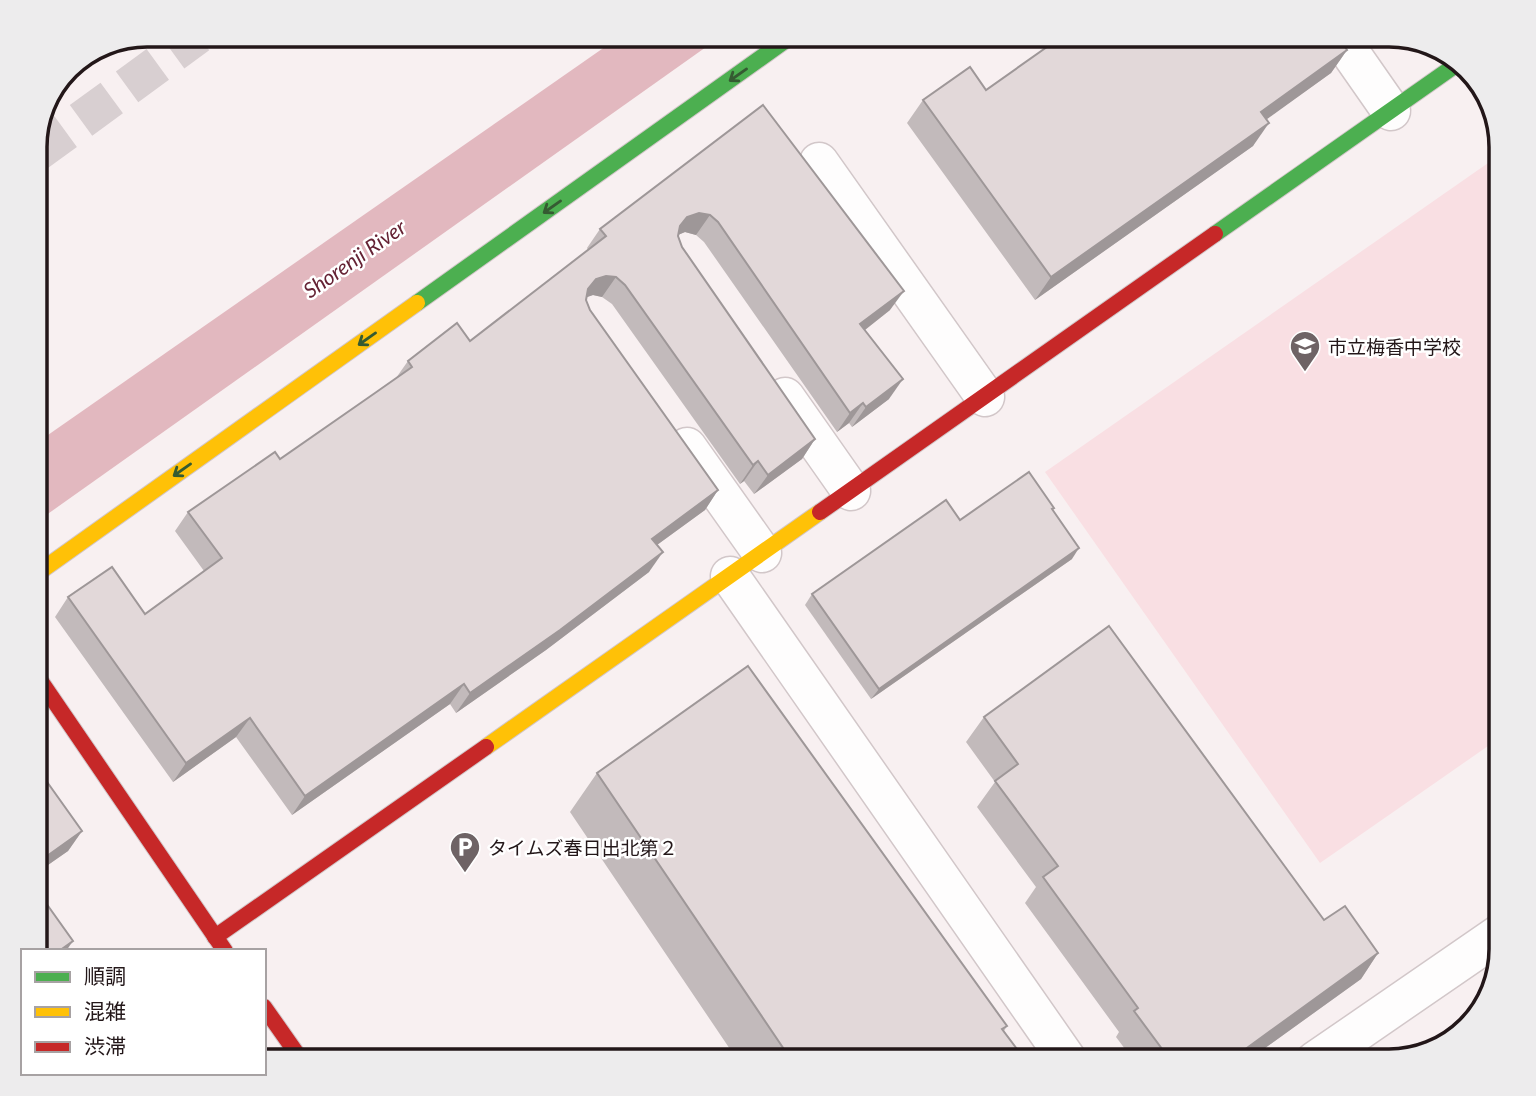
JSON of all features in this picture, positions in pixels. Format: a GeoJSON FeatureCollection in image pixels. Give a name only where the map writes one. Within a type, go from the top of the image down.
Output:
{"type":"FeatureCollection","features":[{"type":"Feature","properties":{"kind":"street"},"geometry":{"type":"LineString","coordinates":[[47,566],[776,47]]}},
{"type":"Feature","properties":{"kind":"street"},"geometry":{"type":"LineString","coordinates":[[1346,47],[1391,111]]}},
{"type":"Feature","properties":{"kind":"street"},"geometry":{"type":"LineString","coordinates":[[47,691],[220,944],[762,553],[1451,69]]}},
{"type":"Feature","properties":{"kind":"street"},"geometry":{"type":"LineString","coordinates":[[819,162],[985,397]]}},
{"type":"Feature","properties":{"kind":"street"},"geometry":{"type":"LineString","coordinates":[[764,367],[850,491]]}},
{"type":"Feature","properties":{"kind":"street"},"geometry":{"type":"LineString","coordinates":[[666,418],[762,553]]}},
{"type":"Feature","properties":{"kind":"street"},"geometry":{"type":"LineString","coordinates":[[730,576],[1060,1049]]}},
{"type":"Feature","properties":{"kind":"street"},"geometry":{"type":"LineString","coordinates":[[1332,1049],[1489,941]]}},
{"type":"Feature","properties":{"kind":"street"},"geometry":{"type":"LineString","coordinates":[[266,1010],[294,1049]]}},
{"type":"Feature","properties":{"kind":"shaded area"},"geometry":{"type":"Polygon","coordinates":[[[1489,162],[1489,745],[1320,863],[1045,472],[1489,162]]]}},
{"type":"Feature","properties":{"kind":"water","name":"Shorenji River"},"geometry":{"type":"Polygon","coordinates":[[[605,47],[706,47],[47,514],[47,436],[605,47]]]}},
{"type":"Feature","properties":{"kind":"building"},"geometry":{"type":"Polygon","coordinates":[[[1047,47],[1345,47],[1347,50],[1261,112],[1269,123],[1051,277],[923,100],[970,67],[986,90],[1047,47]]]}},
{"type":"Feature","properties":{"kind":"building"},"geometry":{"type":"Polygon","coordinates":[[[763,105],[904,291],[860,324],[903,379],[866,407],[863,403],[850,413],[718,222],[710,215],[699,213],[687,217],[680,226],[678,236],[682,247],[815,439],[768,475],[758,461],[753,465],[625,285],[616,277],[596,279],[588,289],[586,300],[590,310],[718,490],[652,539],[663,552],[560,630],[470,693],[464,684],[305,796],[250,718],[186,763],[68,597],[112,567],[145,614],[222,558],[188,512],[275,452],[280,459],[375,393],[412,367],[408,361],[457,323],[470,341],[606,236],[600,229],[763,105]]]}},
{"type":"Feature","properties":{"kind":"building"},"geometry":{"type":"Polygon","coordinates":[[[1029,472],[1079,548],[879,689],[812,594],[946,500],[960,520],[1029,472]]]}},
{"type":"Feature","properties":{"kind":"building"},"geometry":{"type":"Polygon","coordinates":[[[1109,626],[1324,920],[1345,906],[1378,953],[1246,1049],[1162,1049],[1134,1011],[1138,1008],[1043,877],[1058,866],[995,781],[1018,764],[984,717],[1109,626]]]}},
{"type":"Feature","properties":{"kind":"building"},"geometry":{"type":"Polygon","coordinates":[[[748,666],[1007,1026],[1002,1029],[1017,1049],[784,1049],[597,773],[748,666]]]}},
{"type":"Feature","properties":{"kind":"building"},"geometry":{"type":"Polygon","coordinates":[[[47,782],[82,831],[47,856],[47,782]]]}},
{"type":"Feature","properties":{"kind":"building"},"geometry":{"type":"Polygon","coordinates":[[[47,904],[73,941],[62,949],[47,949],[47,904]]]}},
{"type":"Feature","properties":{"kind":"tunnel"},"geometry":{"type":"LineString","coordinates":[[47,145],[182,47]]}},
{"type":"Feature","properties":{"kind":"traffic: fast"},"geometry":{"type":"LineString","coordinates":[[417,303],[776,47]]}},
{"type":"Feature","properties":{"kind":"traffic: fast"},"geometry":{"type":"LineString","coordinates":[[1215,234],[1451,69]]}},
{"type":"Feature","properties":{"kind":"traffic: slow"},"geometry":{"type":"LineString","coordinates":[[47,566],[417,303]]}},
{"type":"Feature","properties":{"kind":"traffic: slow"},"geometry":{"type":"LineString","coordinates":[[486,747],[820,512]]}},
{"type":"Feature","properties":{"kind":"traffic: jam"},"geometry":{"type":"LineString","coordinates":[[820,512],[1215,234]]}},
{"type":"Feature","properties":{"kind":"traffic: jam"},"geometry":{"type":"LineString","coordinates":[[47,691],[224,949]]}},
{"type":"Feature","properties":{"kind":"traffic: jam"},"geometry":{"type":"LineString","coordinates":[[215,937],[486,747]]}},
{"type":"Feature","properties":{"kind":"traffic: jam"},"geometry":{"type":"LineString","coordinates":[[266,1010],[294,1049]]}},
{"type":"Feature","properties":{"kind":"place","name":"市立梅香中学校"},"geometry":{"type":"Point","coordinates":[1305,373]}},
{"type":"Feature","properties":{"kind":"place","name":"タイムズ春日出北第２"},"geometry":{"type":"Point","coordinates":[465,874]}}]}
